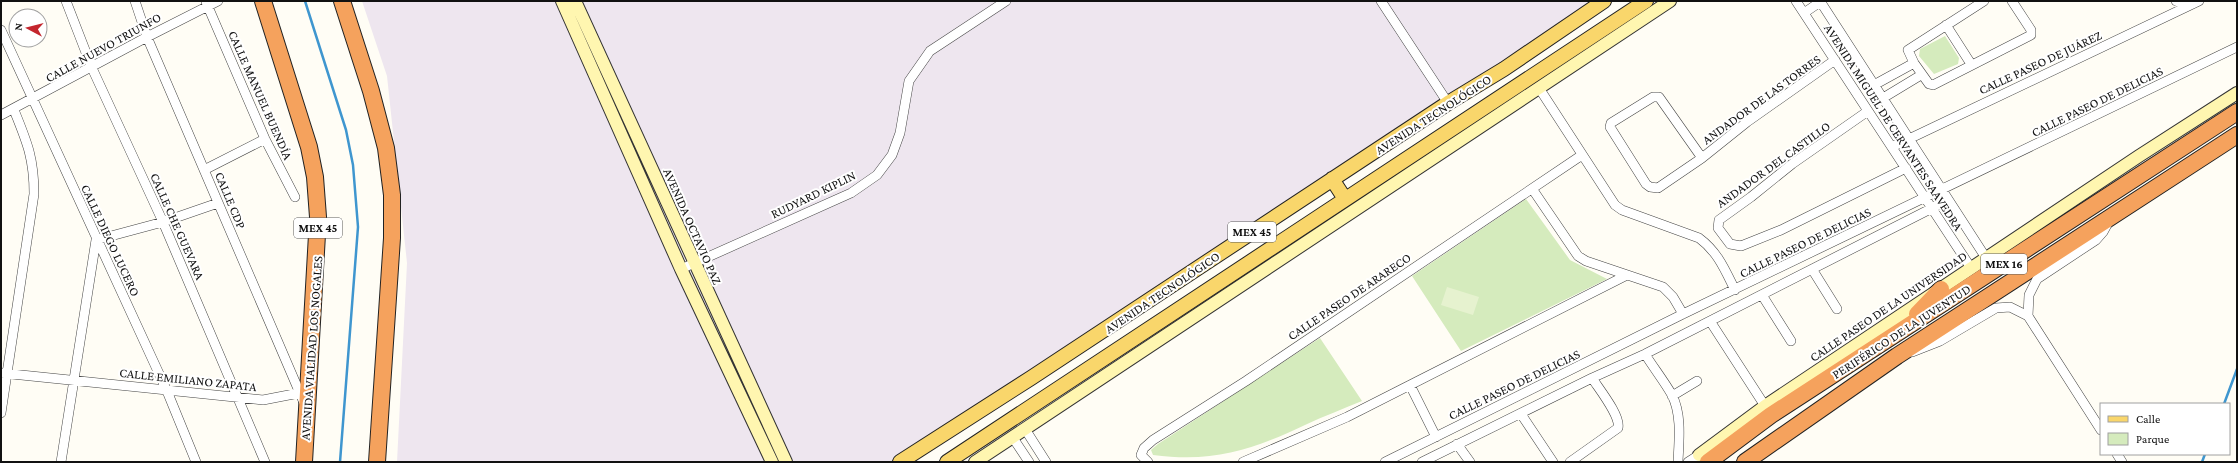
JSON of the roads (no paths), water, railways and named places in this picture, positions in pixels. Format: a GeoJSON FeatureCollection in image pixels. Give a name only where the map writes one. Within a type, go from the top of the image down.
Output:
{"type":"FeatureCollection","features":[{"type":"Feature","properties":{"kind":"highway","name":"AVENIDA VIALIDAD LOS NOGALES"},"geometry":{"type":"LineString","coordinates":[[263,1],[309,147],[315,177],[318,216],[303,400],[304,462]]}},
{"type":"Feature","properties":{"kind":"highway"},"geometry":{"type":"LineString","coordinates":[[342,1],[371,91],[386,148],[392,195],[392,238],[377,462]]}},
{"type":"Feature","properties":{"kind":"highway","name":"PERIFÉRICO DE LA JUVENTUD"},"geometry":{"type":"LineString","coordinates":[[1698,460],[1745,433],[2237,112]]}},
{"type":"Feature","properties":{"kind":"highway","name":"PERIFÉRICO DE LA JUVENTUD"},"geometry":{"type":"LineString","coordinates":[[1745,462],[1897,356],[2237,135]]}},
{"type":"Feature","properties":{"kind":"highway"},"geometry":{"type":"LineString","coordinates":[[1900,332],[1941,288]]}},
{"type":"Feature","properties":{"kind":"main road","name":"AVENIDA TECNOLÓGICO"},"geometry":{"type":"LineString","coordinates":[[900,462],[1038,374],[1604,1]]}},
{"type":"Feature","properties":{"kind":"main road","name":"AVENIDA TECNOLÓGICO"},"geometry":{"type":"LineString","coordinates":[[947,462],[1646,1]]}},
{"type":"Feature","properties":{"kind":"main road"},"geometry":{"type":"LineString","coordinates":[[1332,179],[1345,200]]}},
{"type":"Feature","properties":{"kind":"street","name":"CALLE CHE GUEVARA"},"geometry":{"type":"LineString","coordinates":[[66,1],[92,68],[163,222],[239,397],[265,462]]}},
{"type":"Feature","properties":{"kind":"street","name":"CALLE CDP"},"geometry":{"type":"LineString","coordinates":[[135,1],[147,37],[303,400]]}},
{"type":"Feature","properties":{"kind":"street","name":"CALLE NUEVO TRIUNFO"},"geometry":{"type":"LineString","coordinates":[[1,116],[92,68],[207,4],[218,1]]}},
{"type":"Feature","properties":{"kind":"street"},"geometry":{"type":"LineString","coordinates":[[562,1],[681,269],[772,462]]}},
{"type":"Feature","properties":{"kind":"street","name":"AVENIDA OCTAVIO PAZ"},"geometry":{"type":"LineString","coordinates":[[575,1],[786,462]]}},
{"type":"Feature","properties":{"kind":"street","name":"RUDYARD KIPLIN"},"geometry":{"type":"LineString","coordinates":[[681,269],[851,193],[877,176],[892,155],[900,133],[909,82],[923,59],[930,51],[1006,1]]}},
{"type":"Feature","properties":{"kind":"street"},"geometry":{"type":"LineString","coordinates":[[1381,1],[1448,103]]}},
{"type":"Feature","properties":{"kind":"street"},"geometry":{"type":"LineString","coordinates":[[975,462],[1670,1]]}},
{"type":"Feature","properties":{"kind":"street","name":"AVENIDA MIGUEL DE CERVANTES SAAVEDRA"},"geometry":{"type":"LineString","coordinates":[[1796,1],[1972,268]]}},
{"type":"Feature","properties":{"kind":"street"},"geometry":{"type":"LineString","coordinates":[[1984,1],[1910,48],[1908,52],[1927,83],[1933,85],[1971,64],[2031,35],[2031,30],[2012,1]]}},
{"type":"Feature","properties":{"kind":"street"},"geometry":{"type":"LineString","coordinates":[[2176,1],[2188,6]]}},
{"type":"Feature","properties":{"kind":"street","name":"CALLE PASEO DE JUÁREZ"},"geometry":{"type":"LineString","coordinates":[[1892,147],[2199,1]]}},
{"type":"Feature","properties":{"kind":"street"},"geometry":{"type":"LineString","coordinates":[[1804,13],[1820,2]]}},
{"type":"Feature","properties":{"kind":"street","name":"AVENIDA MIGUEL DE CERVANTES SAAVEDRA"},"geometry":{"type":"LineString","coordinates":[[1820,2],[1986,258]]}},
{"type":"Feature","properties":{"kind":"street","name":"CALLE MANUEL BUENDÍA"},"geometry":{"type":"LineString","coordinates":[[207,4],[265,139],[295,197]]}},
{"type":"Feature","properties":{"kind":"street"},"geometry":{"type":"LineString","coordinates":[[1946,25],[1971,64]]}},
{"type":"Feature","properties":{"kind":"street","name":"CALLE DIEGO LUCERO"},"geometry":{"type":"LineString","coordinates":[[1,30],[96,240],[167,391],[196,462]]}},
{"type":"Feature","properties":{"kind":"street","name":"CALLE PASEO DE DELICIAS"},"geometry":{"type":"LineString","coordinates":[[1385,462],[1683,314],[2237,47]]}},
{"type":"Feature","properties":{"kind":"street","name":"ANDADOR DE LAS TORRES"},"geometry":{"type":"LineString","coordinates":[[1702,158],[1659,97],[1653,97],[1611,123],[1610,127],[1646,184],[1650,187],[1662,186],[1702,158],[1747,122],[1835,60]]}},
{"type":"Feature","properties":{"kind":"street"},"geometry":{"type":"LineString","coordinates":[[1874,85],[1914,63]]}},
{"type":"Feature","properties":{"kind":"street"},"geometry":{"type":"LineString","coordinates":[[1883,98],[1921,75]]}},
{"type":"Feature","properties":{"kind":"street"},"geometry":{"type":"LineString","coordinates":[[1539,88],[1615,205],[1622,210],[1699,238],[1716,254],[1735,290]]}},
{"type":"Feature","properties":{"kind":"street","name":"CALLE PASEO DE LA UNIVERSIDAD"},"geometry":{"type":"LineString","coordinates":[[1698,460],[1765,406],[1986,258],[2237,93]]}},
{"type":"Feature","properties":{"kind":"street"},"geometry":{"type":"LineString","coordinates":[[1,413],[4,373],[34,194],[34,172],[30,148],[14,110]]}},
{"type":"Feature","properties":{"kind":"street","name":"ANDADOR DEL CASTILLO"},"geometry":{"type":"LineString","coordinates":[[1868,111],[1792,164],[1751,197],[1719,220],[1718,228],[1732,245],[1741,246],[1781,230],[1906,168]]}},
{"type":"Feature","properties":{"kind":"street"},"geometry":{"type":"LineString","coordinates":[[204,170],[265,139]]}},
{"type":"Feature","properties":{"kind":"street","name":"CALLE PASEO DE ARARECO"},"geometry":{"type":"LineString","coordinates":[[1148,462],[1141,455],[1144,448],[1152,440],[1533,190],[1582,156]]}},
{"type":"Feature","properties":{"kind":"street"},"geometry":{"type":"LineString","coordinates":[[1533,190],[1578,256],[1586,261],[1663,287],[1673,297],[1683,314]]}},
{"type":"Feature","properties":{"kind":"street","name":"CALLE PASEO DE DELICIAS"},"geometry":{"type":"LineString","coordinates":[[1422,462],[1644,354],[1948,200]]}},
{"type":"Feature","properties":{"kind":"street"},"geometry":{"type":"LineString","coordinates":[[61,462],[96,240],[163,222],[218,204]]}},
{"type":"Feature","properties":{"kind":"street"},"geometry":{"type":"LineString","coordinates":[[2028,316],[2029,295],[2037,279],[2100,237],[2110,218]]}},
{"type":"Feature","properties":{"kind":"street"},"geometry":{"type":"LineString","coordinates":[[1812,269],[1837,309]]}},
{"type":"Feature","properties":{"kind":"street"},"geometry":{"type":"LineString","coordinates":[[1243,462],[1348,417],[1627,275]]}},
{"type":"Feature","properties":{"kind":"street"},"geometry":{"type":"LineString","coordinates":[[1762,295],[1791,341]]}},
{"type":"Feature","properties":{"kind":"street"},"geometry":{"type":"LineString","coordinates":[[1897,356],[1933,345],[1996,308],[2010,307],[2028,316],[2100,428]]}},
{"type":"Feature","properties":{"kind":"street"},"geometry":{"type":"LineString","coordinates":[[1710,321],[1765,406]]}},
{"type":"Feature","properties":{"kind":"street"},"geometry":{"type":"LineString","coordinates":[[1644,354],[1672,396],[1678,421],[1678,462]]}},
{"type":"Feature","properties":{"kind":"street","name":"CALLE EMILIANO ZAPATA"},"geometry":{"type":"LineString","coordinates":[[4,373],[74,379],[167,391],[263,400],[303,400]]}},
{"type":"Feature","properties":{"kind":"street"},"geometry":{"type":"LineString","coordinates":[[1570,462],[1618,428],[1619,424],[1615,415],[1592,378]]}},
{"type":"Feature","properties":{"kind":"street"},"geometry":{"type":"LineString","coordinates":[[1672,396],[1697,381]]}},
{"type":"Feature","properties":{"kind":"street"},"geometry":{"type":"LineString","coordinates":[[1410,385],[1436,437]]}},
{"type":"Feature","properties":{"kind":"street"},"geometry":{"type":"LineString","coordinates":[[1521,414],[1553,462]]}},
{"type":"Feature","properties":{"kind":"street"},"geometry":{"type":"LineString","coordinates":[[1025,429],[1046,462]]}},
{"type":"Feature","properties":{"kind":"street"},"geometry":{"type":"LineString","coordinates":[[1012,438],[1029,462]]}},
{"type":"Feature","properties":{"kind":"street"},"geometry":{"type":"LineString","coordinates":[[1457,444],[1470,462]]}},
{"type":"Feature","properties":{"kind":"street"},"geometry":{"type":"LineString","coordinates":[[296,462],[304,462]]}},
{"type":"Feature","properties":{"kind":"waterway"},"geometry":{"type":"LineString","coordinates":[[305,1],[346,130],[353,165],[358,227],[340,462]]}},
{"type":"Feature","properties":{"kind":"waterway"},"geometry":{"type":"LineString","coordinates":[[2224,403],[2237,369]]}},
{"type":"Feature","properties":{"kind":"waterway"},"geometry":{"type":"LineString","coordinates":[[2202,462],[2205,455]]}}]}
